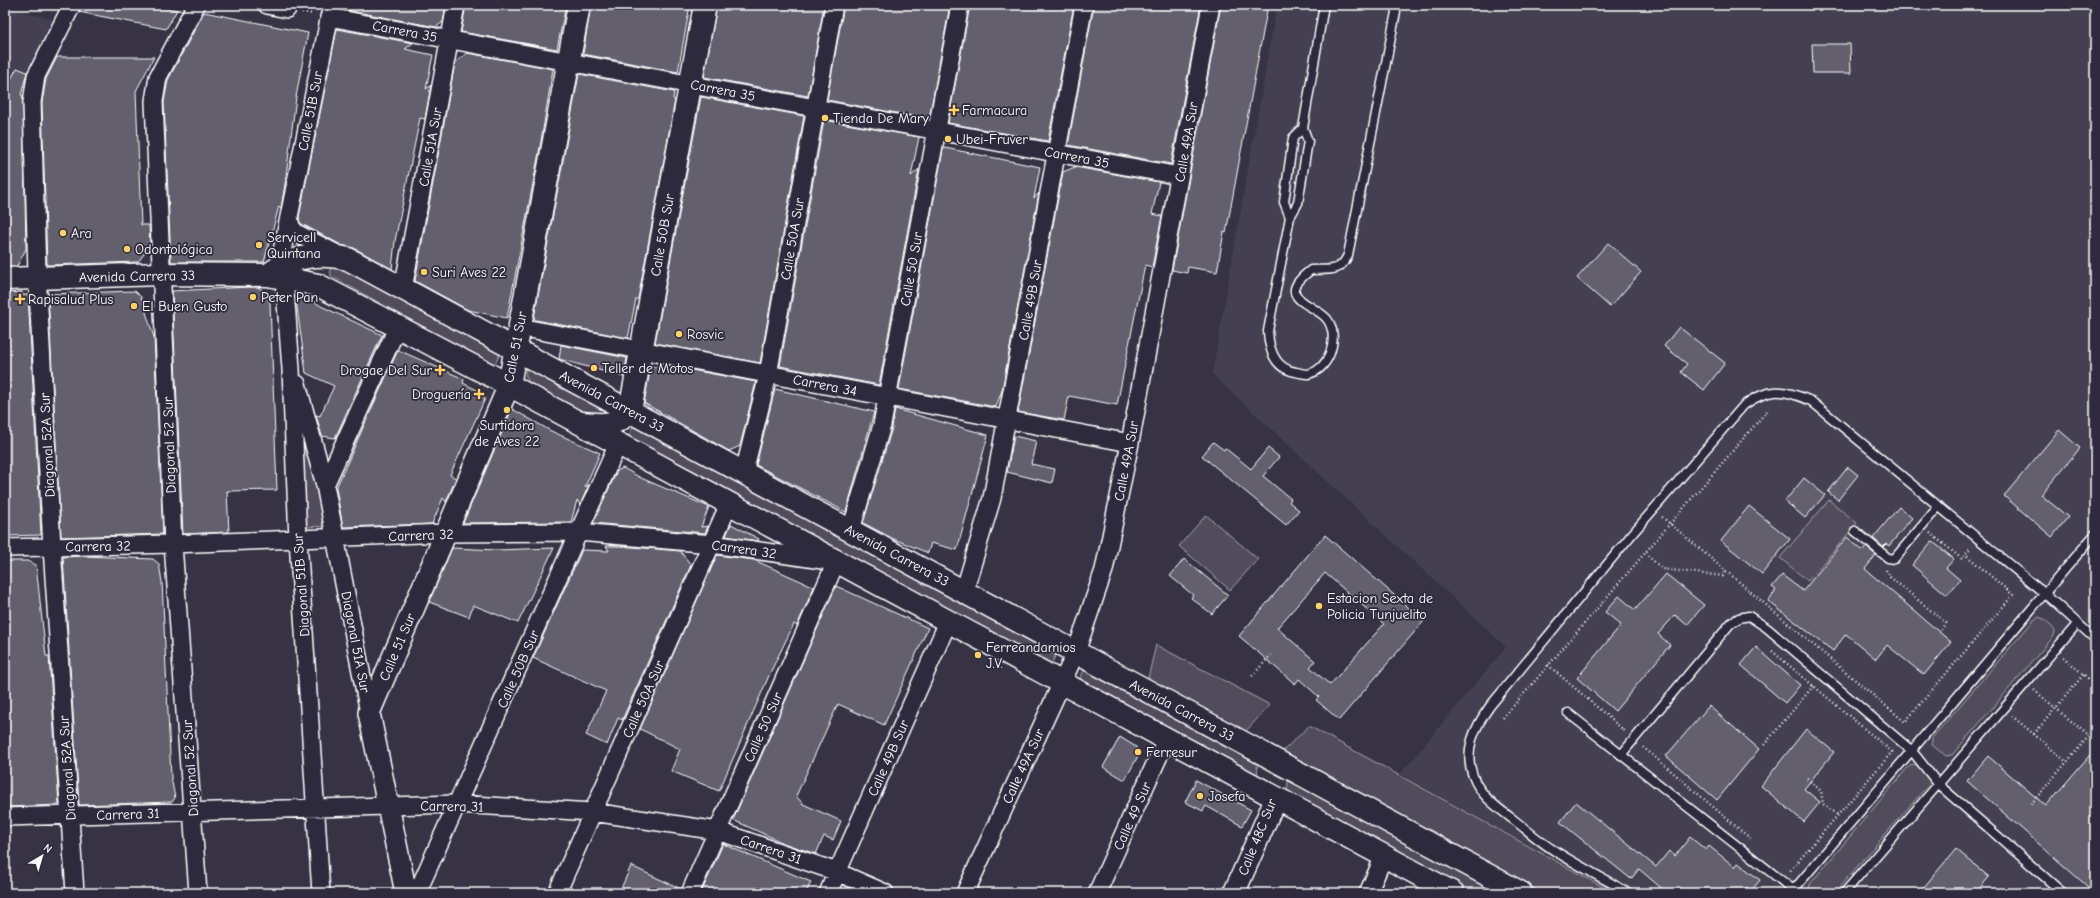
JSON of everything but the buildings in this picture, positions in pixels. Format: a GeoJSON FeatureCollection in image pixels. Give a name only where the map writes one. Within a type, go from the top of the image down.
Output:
{"type":"FeatureCollection","features":[{"type":"Feature","properties":{"kind":"main road","name":"Calle 51 Sur"},"geometry":{"type":"LineString","coordinates":[[509,385],[579,5]]}},
{"type":"Feature","properties":{"kind":"main road","name":"Calle 50B Sur"},"geometry":{"type":"LineString","coordinates":[[630,411],[705,5]]}},
{"type":"Feature","properties":{"kind":"main road","name":"Avenida Carrera 33"},"geometry":{"type":"LineString","coordinates":[[277,272],[300,258],[312,256],[336,256],[348,259],[1521,893]]}},
{"type":"Feature","properties":{"kind":"main road","name":"Avenida Carrera 33"},"geometry":{"type":"LineString","coordinates":[[5,279],[277,272],[324,287],[1453,893]]}},
{"type":"Feature","properties":{"kind":"main road"},"geometry":{"type":"LineString","coordinates":[[579,423],[609,424],[624,418],[630,411]]}},
{"type":"Feature","properties":{"kind":"main road","name":"Calle 48C Sur"},"geometry":{"type":"LineString","coordinates":[[1268,756],[1276,798]]}},
{"type":"Feature","properties":{"kind":"street","name":"Diagonal 52A Sur"},"geometry":{"type":"LineString","coordinates":[[72,5],[36,76],[32,102],[38,278],[52,547],[75,893]]}},
{"type":"Feature","properties":{"kind":"street","name":"Diagonal 52 Sur"},"geometry":{"type":"LineString","coordinates":[[196,5],[165,61],[156,88],[154,101],[173,544],[198,893]]}},
{"type":"Feature","properties":{"kind":"street"},"geometry":{"type":"LineString","coordinates":[[267,5],[287,9]]}},
{"type":"Feature","properties":{"kind":"street","name":"Calle 51A Sur"},"geometry":{"type":"LineString","coordinates":[[403,289],[456,5]]}},
{"type":"Feature","properties":{"kind":"street","name":"Calle 50A Sur"},"geometry":{"type":"LineString","coordinates":[[744,472],[768,375],[834,5]]}},
{"type":"Feature","properties":{"kind":"street","name":"Calle 50 Sur"},"geometry":{"type":"LineString","coordinates":[[851,530],[882,425],[960,5]]}},
{"type":"Feature","properties":{"kind":"street","name":"Calle 49B Sur"},"geometry":{"type":"LineString","coordinates":[[964,592],[992,498],[1008,420],[1084,5]]}},
{"type":"Feature","properties":{"kind":"street","name":"Calle 49A Sur"},"geometry":{"type":"LineString","coordinates":[[965,893],[1076,652],[1104,570],[1130,443],[1211,5]]}},
{"type":"Feature","properties":{"kind":"street","name":"Carrera 35"},"geometry":{"type":"LineString","coordinates":[[331,11],[450,39],[1179,176]]}},
{"type":"Feature","properties":{"kind":"street","name":"Calle 51B Sur"},"geometry":{"type":"LineString","coordinates":[[277,272],[331,11]]}},
{"type":"Feature","properties":{"kind":"street"},"geometry":{"type":"LineString","coordinates":[[289,218],[291,227],[296,233],[348,259]]}},
{"type":"Feature","properties":{"kind":"street","name":"Diagonal 51B Sur"},"geometry":{"type":"LineString","coordinates":[[277,272],[291,369],[298,539],[321,893]]}},
{"type":"Feature","properties":{"kind":"street"},"geometry":{"type":"LineString","coordinates":[[325,485],[398,326]]}},
{"type":"Feature","properties":{"kind":"street","name":"Carrera 34"},"geometry":{"type":"LineString","coordinates":[[519,328],[1130,443]]}},
{"type":"Feature","properties":{"kind":"street","name":"Diagonal 51A Sur"},"geometry":{"type":"LineString","coordinates":[[291,369],[301,393],[325,485],[406,893]]}},
{"type":"Feature","properties":{"kind":"street","name":"Calle 51 Sur"},"geometry":{"type":"LineString","coordinates":[[370,713],[509,385]]}},
{"type":"Feature","properties":{"kind":"street","name":"Calle 50B Sur"},"geometry":{"type":"LineString","coordinates":[[416,893],[618,444]]}},
{"type":"Feature","properties":{"kind":"street","name":"Calle 50A Sur"},"geometry":{"type":"LineString","coordinates":[[557,893],[729,504]]}},
{"type":"Feature","properties":{"kind":"street","name":"Carrera 32"},"geometry":{"type":"LineString","coordinates":[[5,548],[173,544],[445,533],[578,532],[712,544],[836,562]]}},
{"type":"Feature","properties":{"kind":"street","name":"Calle 50 Sur"},"geometry":{"type":"LineString","coordinates":[[690,893],[836,562]]}},
{"type":"Feature","properties":{"kind":"street","name":"Calle 49B Sur"},"geometry":{"type":"LineString","coordinates":[[828,893],[948,622]]}},
{"type":"Feature","properties":{"kind":"street","name":"Calle 49 Sur"},"geometry":{"type":"LineString","coordinates":[[1097,893],[1166,740]]}},
{"type":"Feature","properties":{"kind":"street","name":"Calle 48C Sur"},"geometry":{"type":"LineString","coordinates":[[1234,893],[1276,798]]}},
{"type":"Feature","properties":{"kind":"street","name":"Carrera 31"},"geometry":{"type":"LineString","coordinates":[[5,817],[457,804],[593,812],[718,831],[837,872],[886,893]]}},
{"type":"Feature","properties":{"kind":"street"},"geometry":{"type":"LineString","coordinates":[[1368,893],[1384,856]]}},
{"type":"Feature","properties":{"kind":"lane"},"geometry":{"type":"LineString","coordinates":[[1324,5],[1303,128],[1308,142],[1298,203],[1290,217],[1268,331],[1269,346],[1275,360],[1289,371],[1308,374],[1322,368],[1330,353],[1334,334],[1327,319],[1300,301],[1296,292],[1298,282],[1311,270],[1336,269],[1344,264],[1348,255],[1396,12],[1394,5]]}},
{"type":"Feature","properties":{"kind":"lane"},"geometry":{"type":"LineString","coordinates":[[1290,217],[1284,202],[1293,138],[1303,128]]}},
{"type":"Feature","properties":{"kind":"lane"},"geometry":{"type":"LineString","coordinates":[[1629,893],[1554,851],[1481,792],[1473,777],[1470,764],[1469,748],[1472,735],[1479,721],[1490,706],[1653,510],[1744,405],[1758,395],[1776,391],[1793,393],[1811,401],[2045,594],[2095,639]]}},
{"type":"Feature","properties":{"kind":"lane"},"geometry":{"type":"LineString","coordinates":[[1855,531],[1888,558],[1897,557],[1939,506]]}},
{"type":"Feature","properties":{"kind":"lane"},"geometry":{"type":"LineString","coordinates":[[1568,713],[1794,892],[2095,534]]}},
{"type":"Feature","properties":{"kind":"lane"},"geometry":{"type":"LineString","coordinates":[[1621,755],[1731,623],[1739,618],[1749,616],[1756,620],[1912,751],[1939,785],[2063,893]]}},
{"type":"Feature","properties":{"kind":"lane"},"geometry":{"type":"LineString","coordinates":[[1844,893],[2078,623]]}},
{"type":"Feature","properties":{"kind":"path"},"geometry":{"type":"LineString","coordinates":[[287,9],[331,11]]}},
{"type":"Feature","properties":{"kind":"path"},"geometry":{"type":"LineString","coordinates":[[1503,718],[1767,411]]}},
{"type":"Feature","properties":{"kind":"path"},"geometry":{"type":"LineString","coordinates":[[1653,510],[1905,722],[2013,595],[1965,554]]}},
{"type":"Feature","properties":{"kind":"path"},"geometry":{"type":"LineString","coordinates":[[1922,527],[1962,559],[1978,538]]}},
{"type":"Feature","properties":{"kind":"path"},"geometry":{"type":"LineString","coordinates":[[1645,553],[1662,568],[1723,576],[1726,571]]}},
{"type":"Feature","properties":{"kind":"path"},"geometry":{"type":"LineString","coordinates":[[1888,558],[1886,570],[1887,574],[1946,623],[1939,632]]}},
{"type":"Feature","properties":{"kind":"path"},"geometry":{"type":"LineString","coordinates":[[2055,650],[2095,684]]}},
{"type":"Feature","properties":{"kind":"path"},"geometry":{"type":"LineString","coordinates":[[1772,651],[1892,752],[1789,872],[1783,867]]}},
{"type":"Feature","properties":{"kind":"path"},"geometry":{"type":"LineString","coordinates":[[1252,676],[1271,655]]}},
{"type":"Feature","properties":{"kind":"path"},"geometry":{"type":"LineString","coordinates":[[1548,665],[1754,842]]}},
{"type":"Feature","properties":{"kind":"path"},"geometry":{"type":"LineString","coordinates":[[2034,734],[2084,674]]}},
{"type":"Feature","properties":{"kind":"path"},"geometry":{"type":"LineString","coordinates":[[1764,745],[1822,675]]}},
{"type":"Feature","properties":{"kind":"path"},"geometry":{"type":"LineString","coordinates":[[2026,683],[2089,736]]}},
{"type":"Feature","properties":{"kind":"path"},"geometry":{"type":"LineString","coordinates":[[2004,709],[2067,762]]}},
{"type":"Feature","properties":{"kind":"path"},"geometry":{"type":"LineString","coordinates":[[2032,804],[2095,728]]}},
{"type":"Feature","properties":{"kind":"path"},"geometry":{"type":"LineString","coordinates":[[1807,779],[1821,791],[1823,804],[1838,815]]}},
{"type":"Feature","properties":{"kind":"shaded area"},"geometry":{"type":"Polygon","coordinates":[[[1277,5],[2095,5],[2095,893],[1614,893],[1400,774],[1506,647],[1212,374],[1277,5]]]}},
{"type":"Feature","properties":{"kind":"shaded area"},"geometry":{"type":"Polygon","coordinates":[[[5,8],[52,19],[19,95],[5,96],[5,8]]]}},
{"type":"Feature","properties":{"kind":"shaded area"},"geometry":{"type":"Polygon","coordinates":[[[338,264],[501,352],[494,366],[331,276],[330,268],[338,264]]]}},
{"type":"Feature","properties":{"kind":"shaded area"},"geometry":{"type":"Polygon","coordinates":[[[525,367],[613,412],[593,417],[532,387],[526,377],[525,367]]]}},
{"type":"Feature","properties":{"kind":"shaded area"},"geometry":{"type":"Polygon","coordinates":[[[298,391],[327,526],[305,527],[298,391]]]}},
{"type":"Feature","properties":{"kind":"shaded area"},"geometry":{"type":"Polygon","coordinates":[[[635,424],[1057,652],[1050,667],[627,438],[635,424]]]}},
{"type":"Feature","properties":{"kind":"shaded area"},"geometry":{"type":"Polygon","coordinates":[[[1829,500],[1857,523],[1808,581],[1780,558],[1829,500]]]}},
{"type":"Feature","properties":{"kind":"shaded area"},"geometry":{"type":"Polygon","coordinates":[[[1206,515],[1258,559],[1230,590],[1179,546],[1206,515]]]}},
{"type":"Feature","properties":{"kind":"shaded area"},"geometry":{"type":"Polygon","coordinates":[[[2038,617],[2051,625],[2055,632],[2054,636],[1952,755],[1946,756],[1932,745],[1932,738],[2038,617]]]}},
{"type":"Feature","properties":{"kind":"shaded area"},"geometry":{"type":"Polygon","coordinates":[[[1156,645],[1270,705],[1244,733],[1147,682],[1156,645]]]}},
{"type":"Feature","properties":{"kind":"shaded area"},"geometry":{"type":"Polygon","coordinates":[[[1085,668],[1257,762],[1258,781],[1077,685],[1085,668]]]}},
{"type":"Feature","properties":{"kind":"shaded area"},"geometry":{"type":"Polygon","coordinates":[[[1309,726],[1614,893],[1543,893],[1281,753],[1309,726]]]}},
{"type":"Feature","properties":{"kind":"shaded area"},"geometry":{"type":"Polygon","coordinates":[[[1914,764],[1927,773],[1931,780],[1930,783],[1834,893],[1813,893],[1809,889],[1810,884],[1910,765],[1914,764]]]}},
{"type":"Feature","properties":{"kind":"shaded area"},"geometry":{"type":"Polygon","coordinates":[[[1288,779],[1503,893],[1470,893],[1287,798],[1288,779]]]}},
{"type":"Feature","properties":{"kind":"place","name":"Farmacura"},"geometry":{"type":"Point","coordinates":[954,110]}},
{"type":"Feature","properties":{"kind":"place","name":"Tienda De Mary"},"geometry":{"type":"Point","coordinates":[825,118]}},
{"type":"Feature","properties":{"kind":"place","name":"Ubei-Fruver"},"geometry":{"type":"Point","coordinates":[948,139]}},
{"type":"Feature","properties":{"kind":"place","name":"Ara"},"geometry":{"type":"Point","coordinates":[63,233]}},
{"type":"Feature","properties":{"kind":"place","name":"Servicell Quintana"},"geometry":{"type":"Point","coordinates":[259,245]}},
{"type":"Feature","properties":{"kind":"place","name":"Odontológica"},"geometry":{"type":"Point","coordinates":[127,249]}},
{"type":"Feature","properties":{"kind":"place","name":"Suri Aves 22"},"geometry":{"type":"Point","coordinates":[424,272]}},
{"type":"Feature","properties":{"kind":"place","name":"Peter Pan"},"geometry":{"type":"Point","coordinates":[253,297]}},
{"type":"Feature","properties":{"kind":"place","name":"Rapisalud Plus"},"geometry":{"type":"Point","coordinates":[20,299]}},
{"type":"Feature","properties":{"kind":"place","name":"El Buen Gusto"},"geometry":{"type":"Point","coordinates":[134,306]}},
{"type":"Feature","properties":{"kind":"place","name":"Rosvic"},"geometry":{"type":"Point","coordinates":[679,334]}},
{"type":"Feature","properties":{"kind":"place","name":"Teller de Motos"},"geometry":{"type":"Point","coordinates":[594,368]}},
{"type":"Feature","properties":{"kind":"place","name":"Drogae Del Sur"},"geometry":{"type":"Point","coordinates":[440,370]}},
{"type":"Feature","properties":{"kind":"place","name":"Droguería"},"geometry":{"type":"Point","coordinates":[479,394]}},
{"type":"Feature","properties":{"kind":"place","name":"Surtidora de Aves 22"},"geometry":{"type":"Point","coordinates":[507,410]}},
{"type":"Feature","properties":{"kind":"place","name":"Estacion Sexta de Policia Tunjuelito"},"geometry":{"type":"Point","coordinates":[1319,606]}},
{"type":"Feature","properties":{"kind":"place","name":"Ferreandamios J.V."},"geometry":{"type":"Point","coordinates":[978,655]}},
{"type":"Feature","properties":{"kind":"place","name":"Ferresur"},"geometry":{"type":"Point","coordinates":[1138,752]}},
{"type":"Feature","properties":{"kind":"place","name":"Josefa"},"geometry":{"type":"Point","coordinates":[1200,796]}}]}
